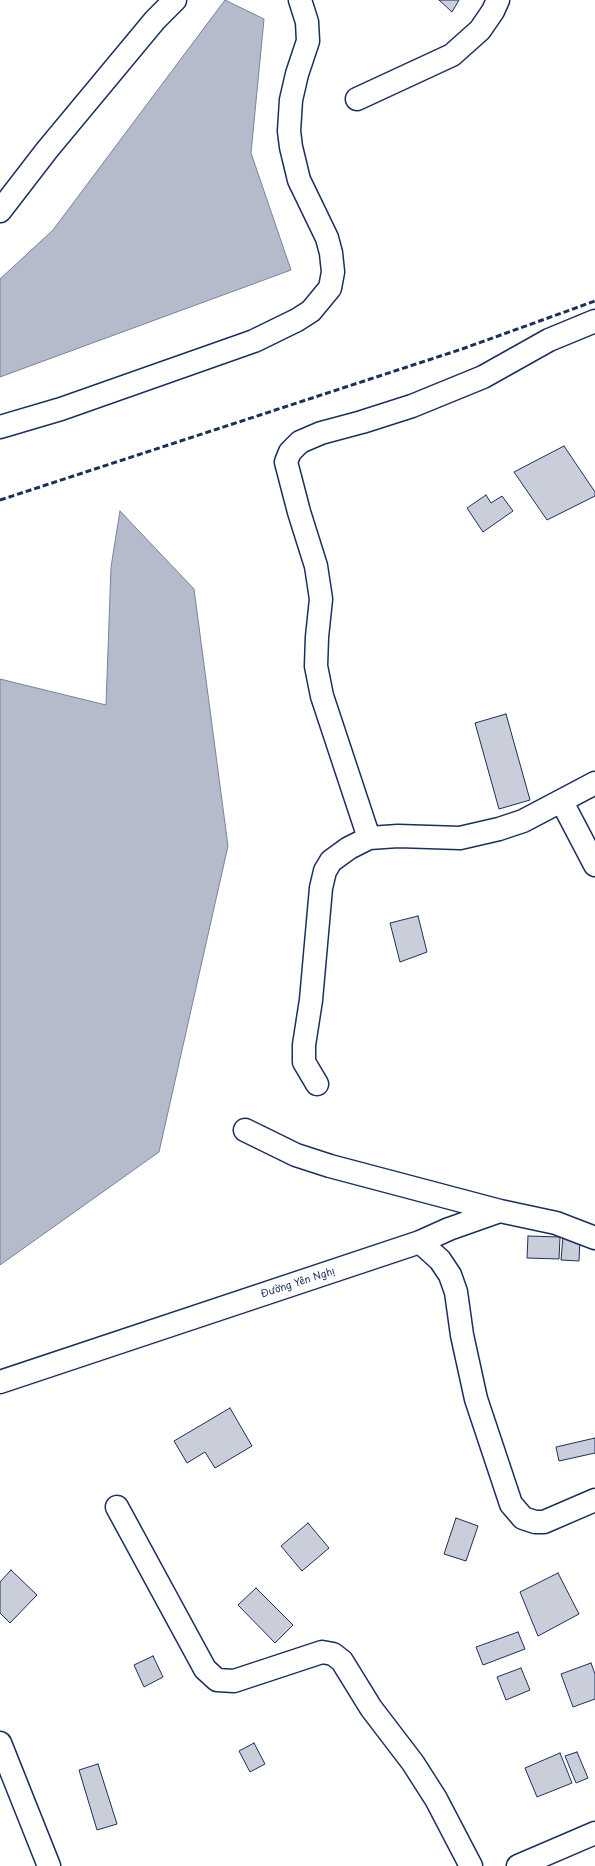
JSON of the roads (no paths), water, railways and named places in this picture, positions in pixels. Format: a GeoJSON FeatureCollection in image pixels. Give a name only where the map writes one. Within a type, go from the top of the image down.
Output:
{"type":"FeatureCollection","features":[{"type":"Feature","properties":{"kind":"street"},"geometry":{"type":"LineString","coordinates":[[0,211],[47,150],[155,20],[175,0]]}},
{"type":"Feature","properties":{"kind":"street"},"geometry":{"type":"LineString","coordinates":[[0,427],[61,409],[254,342],[298,320],[311,311],[330,288],[333,272],[331,252],[327,238],[299,180],[291,147],[289,131],[291,100],[297,74],[308,41],[307,22],[300,0]]}},
{"type":"Feature","properties":{"kind":"street"},"geometry":{"type":"LineString","coordinates":[[357,99],[452,55],[480,30],[494,11],[498,0]]}},
{"type":"Feature","properties":{"kind":"street"},"geometry":{"type":"LineString","coordinates":[[369,838],[322,696],[316,666],[317,636],[321,600],[316,566],[299,512],[286,462],[290,452],[300,442],[321,433],[412,406],[482,377],[549,340],[595,321]]}},
{"type":"Feature","properties":{"kind":"street"},"geometry":{"type":"LineString","coordinates":[[317,1084],[304,1062],[304,1050],[311,1000],[322,882],[325,871],[331,861],[349,848],[369,838],[398,836],[460,838],[523,821],[562,802],[595,783]]}},
{"type":"Feature","properties":{"kind":"street"},"geometry":{"type":"LineString","coordinates":[[562,802],[595,865]]}},
{"type":"Feature","properties":{"kind":"street"},"geometry":{"type":"LineString","coordinates":[[245,1130],[296,1155],[324,1164],[500,1211],[556,1223],[595,1238]]}},
{"type":"Feature","properties":{"kind":"street","name":"Đường Yên Nghị"},"geometry":{"type":"LineString","coordinates":[[0,1382],[420,1242],[500,1211]]}},
{"type":"Feature","properties":{"kind":"street"},"geometry":{"type":"LineString","coordinates":[[420,1242],[440,1260],[450,1274],[456,1292],[462,1335],[476,1399],[512,1504],[523,1518],[535,1522],[544,1522],[595,1500]]}},
{"type":"Feature","properties":{"kind":"street"},"geometry":{"type":"LineString","coordinates":[[117,1507],[205,1669],[217,1680],[234,1681],[322,1652],[333,1654],[342,1660],[371,1708],[413,1763],[436,1799],[471,1866]]}},
{"type":"Feature","properties":{"kind":"street"},"geometry":{"type":"LineString","coordinates":[[0,1743],[49,1866]]}},
{"type":"Feature","properties":{"kind":"street"},"geometry":{"type":"LineString","coordinates":[[522,1865],[595,1833]]}},
{"type":"Feature","properties":{"kind":"water"},"geometry":{"type":"Polygon","coordinates":[[[225,0],[264,19],[251,153],[291,270],[0,377],[0,279],[53,230],[225,0]]]}},
{"type":"Feature","properties":{"kind":"water"},"geometry":{"type":"Polygon","coordinates":[[[120,511],[194,589],[228,846],[159,1152],[0,1265],[0,679],[106,705],[111,567],[120,511]]]}},
{"type":"Feature","properties":{"kind":"railway"},"geometry":{"type":"LineString","coordinates":[[0,500],[462,349],[595,301]]}}]}
